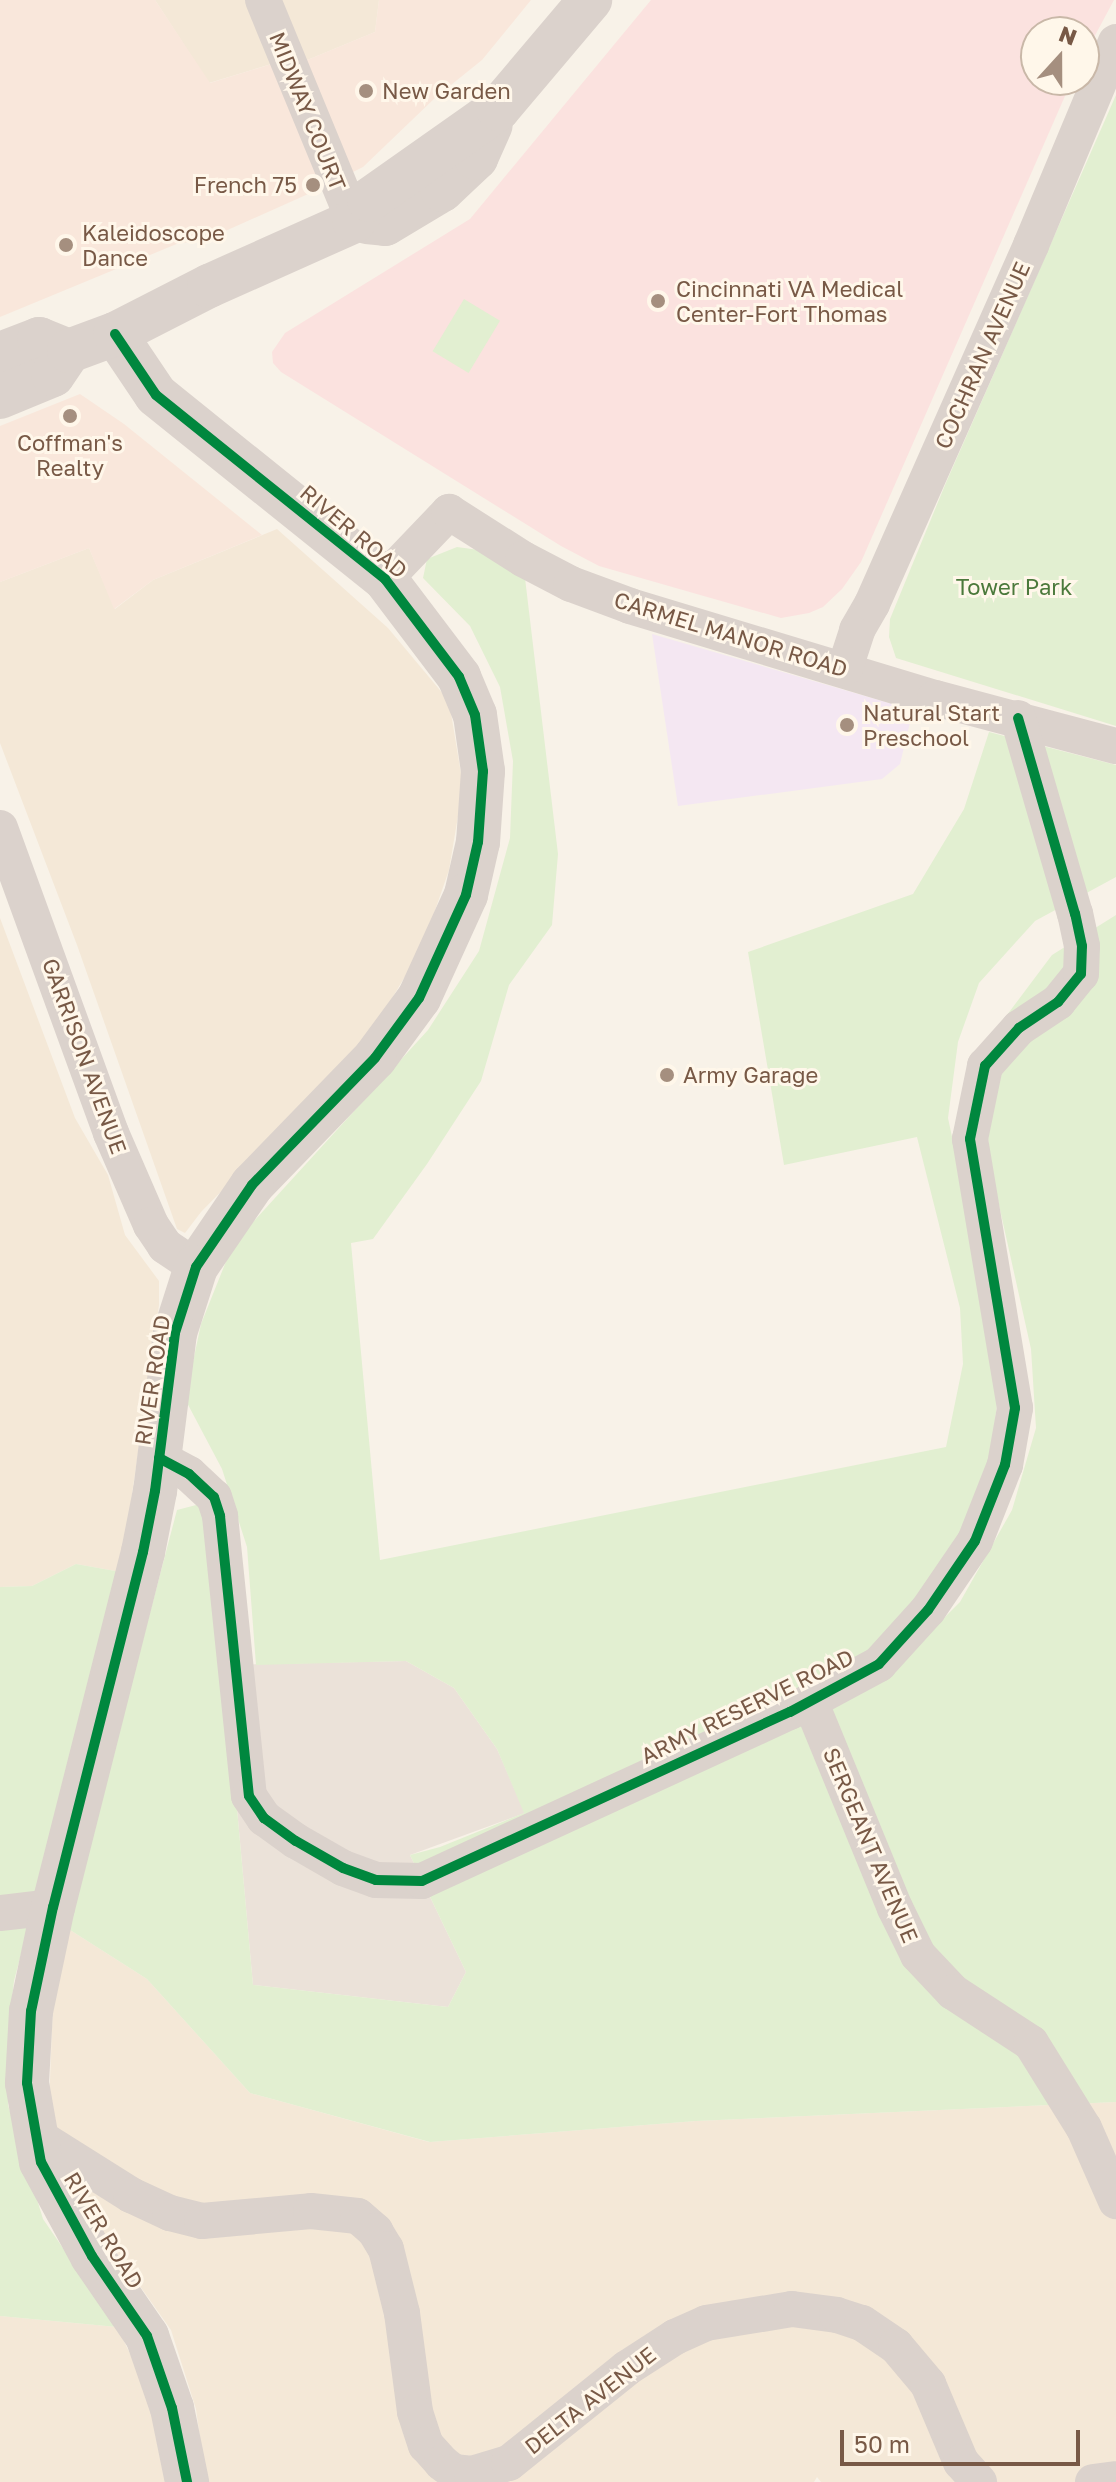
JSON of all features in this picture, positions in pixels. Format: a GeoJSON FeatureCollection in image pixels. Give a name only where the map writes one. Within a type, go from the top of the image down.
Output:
{"type":"FeatureCollection","features":[{"type":"Feature","properties":{"kind":"street","name":"MIDWAY COURT"},"geometry":{"type":"LineString","coordinates":[[263,0],[354,221]]}},
{"type":"Feature","properties":{"kind":"street"},"geometry":{"type":"LineString","coordinates":[[0,397],[53,375],[69,351],[115,334],[209,286],[354,221],[369,200],[498,109],[590,0]]}},
{"type":"Feature","properties":{"kind":"street","name":"COCHRAN AVENUE"},"geometry":{"type":"LineString","coordinates":[[845,668],[857,630],[872,604],[1031,245],[1116,42]]}},
{"type":"Feature","properties":{"kind":"street","name":"RIVER ROAD"},"geometry":{"type":"LineString","coordinates":[[115,334],[156,395],[385,579],[459,677],[475,715],[483,771],[478,842],[466,895],[419,998],[375,1058],[252,1185],[196,1267],[175,1333],[143,1552],[53,1907],[31,2011],[27,2048],[34,2134],[41,2162],[65,2210],[147,2336],[172,2408],[187,2482]]}},
{"type":"Feature","properties":{"kind":"street"},"geometry":{"type":"LineString","coordinates":[[0,354],[39,339],[69,351]]}},
{"type":"Feature","properties":{"kind":"street","name":"CARMEL MANOR ROAD"},"geometry":{"type":"LineString","coordinates":[[385,579],[449,512],[523,559],[571,584],[630,606],[845,668],[935,698],[1116,746]]}},
{"type":"Feature","properties":{"kind":"street","name":"ARMY RESERVE ROAD"},"geometry":{"type":"LineString","coordinates":[[159,1458],[189,1474],[214,1497],[220,1516],[249,1796],[264,1818],[343,1868],[387,1883],[422,1881],[810,1701],[879,1664],[928,1610],[975,1541],[1005,1465],[1015,1408],[970,1139],[974,1105],[985,1066],[1019,1028],[1058,1002],[1081,974],[1082,946],[1018,718]]}},
{"type":"Feature","properties":{"kind":"street","name":"GARRISON AVENUE"},"geometry":{"type":"LineString","coordinates":[[0,828],[111,1133],[151,1225],[165,1246],[196,1267]]}},
{"type":"Feature","properties":{"kind":"street","name":"SERGEANT AVENUE"},"geometry":{"type":"LineString","coordinates":[[810,1701],[918,1955],[953,1992],[1031,2043],[1084,2128],[1116,2201]]}},
{"type":"Feature","properties":{"kind":"street"},"geometry":{"type":"LineString","coordinates":[[0,1913],[53,1907]]}},
{"type":"Feature","properties":{"kind":"street","name":"DELTA AVENUE"},"geometry":{"type":"LineString","coordinates":[[34,2134],[131,2195],[170,2213],[202,2221],[246,2220],[311,2211],[358,2216],[375,2231],[386,2249],[402,2313],[415,2412],[426,2445],[454,2472],[472,2474],[509,2463],[627,2368],[675,2337],[706,2323],[792,2309],[837,2315],[862,2323],[896,2346],[928,2384],[961,2462],[979,2482]]}},
{"type":"Feature","properties":{"kind":"street"},"geometry":{"type":"LineString","coordinates":[[1093,2482],[1116,2479]]}},
{"type":"Feature","properties":{"kind":"shaded area"},"geometry":{"type":"Polygon","coordinates":[[[0,0],[155,0],[210,83],[278,62],[326,186],[203,241],[179,243],[0,317],[0,0]]]}},
{"type":"Feature","properties":{"kind":"shaded area"},"geometry":{"type":"Polygon","coordinates":[[[155,0],[379,0],[375,32],[300,63],[278,62],[209,83],[155,0]]]}},
{"type":"Feature","properties":{"kind":"shaded area"},"geometry":{"type":"Polygon","coordinates":[[[379,0],[531,0],[482,60],[436,97],[363,167],[347,175],[300,63],[375,32],[379,0]]]}},
{"type":"Feature","properties":{"kind":"shaded area","name":"Cincinnati VA Medical Center-Fort Thomas"},"geometry":{"type":"Polygon","coordinates":[[[651,0],[1114,0],[1100,26],[1100,16],[1020,16],[1020,96],[1065,96],[861,562],[842,589],[823,607],[809,613],[781,618],[599,566],[561,546],[281,372],[273,363],[272,352],[285,333],[470,219],[651,0]]]}},
{"type":"Feature","properties":{"kind":"shaded area"},"geometry":{"type":"Polygon","coordinates":[[[80,394],[124,424],[262,535],[153,580],[114,609],[89,548],[0,582],[0,426],[80,394]]]}},
{"type":"Feature","properties":{"kind":"shaded area"},"geometry":{"type":"Polygon","coordinates":[[[277,529],[388,628],[449,701],[463,786],[449,870],[422,948],[364,1045],[201,1212],[185,1233],[177,1229],[77,945],[0,743],[0,582],[89,548],[115,609],[153,580],[277,529]]]}},
{"type":"Feature","properties":{"kind":"shaded area"},"geometry":{"type":"Polygon","coordinates":[[[652,634],[913,710],[900,764],[882,779],[678,806],[652,634]]]}},
{"type":"Feature","properties":{"kind":"shaded area"},"geometry":{"type":"Polygon","coordinates":[[[0,918],[75,1118],[108,1175],[125,1235],[159,1281],[159,1305],[121,1572],[76,1564],[32,1586],[0,1587],[0,918]]]}},
{"type":"Feature","properties":{"kind":"shaded area"},"geometry":{"type":"Polygon","coordinates":[[[406,1661],[454,1688],[497,1749],[525,1813],[410,1855],[466,1972],[448,2007],[253,1985],[224,1665],[406,1661]]]}},
{"type":"Feature","properties":{"kind":"shaded area"},"geometry":{"type":"Polygon","coordinates":[[[67,1928],[147,1979],[250,2093],[429,2142],[696,2121],[1116,2102],[1116,2482],[821,2482],[817,2477],[814,2482],[206,2482],[196,2409],[171,2330],[77,2197],[49,2106],[53,2003],[67,1928]]]}},
{"type":"Feature","properties":{"kind":"shaded area"},"geometry":{"type":"Polygon","coordinates":[[[0,2316],[117,2327],[138,2370],[161,2445],[166,2482],[0,2482],[0,2316]]]}},
{"type":"Feature","properties":{"kind":"green space","name":"Tower Park"},"geometry":{"type":"Polygon","coordinates":[[[1116,95],[1116,726],[896,658],[889,637],[890,619],[945,485],[1116,95]]]}},
{"type":"Feature","properties":{"kind":"green space"},"geometry":{"type":"Polygon","coordinates":[[[464,299],[500,321],[469,373],[433,351],[464,299]]]}},
{"type":"Feature","properties":{"kind":"green space"},"geometry":{"type":"Polygon","coordinates":[[[457,547],[479,550],[525,578],[558,854],[552,925],[509,985],[481,1081],[373,1239],[351,1243],[380,1560],[946,1447],[963,1364],[960,1308],[917,1137],[784,1165],[748,952],[913,894],[964,809],[989,732],[1116,765],[1116,877],[1035,921],[979,983],[958,1042],[948,1118],[981,1273],[997,1404],[990,1463],[924,1638],[960,1602],[1012,1510],[1036,1428],[1031,1349],[989,1160],[986,1081],[1007,1015],[1052,955],[1116,915],[1116,2102],[696,2121],[430,2142],[250,2093],[147,1979],[67,1928],[177,1510],[200,1504],[212,1533],[253,1985],[448,2007],[466,1972],[410,1855],[440,1847],[524,1813],[497,1749],[454,1688],[406,1661],[256,1665],[247,1547],[222,1469],[185,1399],[201,1324],[233,1244],[428,1030],[479,951],[510,838],[513,761],[500,687],[470,626],[423,578],[427,559],[457,547]]]}},
{"type":"Feature","properties":{"kind":"green space"},"geometry":{"type":"Polygon","coordinates":[[[76,1564],[121,1572],[14,1981],[8,2037],[8,2105],[43,2219],[117,2327],[0,2316],[0,1587],[32,1586],[76,1564]]]}},
{"type":"Feature","properties":{"kind":"cycle path"},"geometry":{"type":"LineString","coordinates":[[115,334],[156,395],[385,579],[459,677],[475,715],[483,771],[478,842],[466,895],[419,998],[375,1058],[252,1185],[196,1267],[175,1333],[155,1491],[143,1552],[53,1907],[31,2011],[27,2083],[41,2162],[92,2256],[147,2336],[172,2408],[187,2482]]}},
{"type":"Feature","properties":{"kind":"cycle path"},"geometry":{"type":"LineString","coordinates":[[159,1458],[189,1474],[214,1497],[220,1516],[249,1796],[264,1818],[296,1841],[343,1868],[376,1880],[422,1881],[790,1712],[879,1664],[928,1610],[975,1541],[1005,1465],[1015,1408],[970,1139],[985,1066],[1019,1028],[1058,1002],[1081,974],[1082,946],[1075,914],[1018,718]]}},
{"type":"Feature","properties":{"kind":"place","name":"New Garden"},"geometry":{"type":"Point","coordinates":[366,91]}},
{"type":"Feature","properties":{"kind":"place","name":"French 75"},"geometry":{"type":"Point","coordinates":[313,185]}},
{"type":"Feature","properties":{"kind":"place","name":"Kaleidoscope Dance"},"geometry":{"type":"Point","coordinates":[66,245]}},
{"type":"Feature","properties":{"kind":"place","name":"Cincinnati VA Medical Center-Fort Thomas"},"geometry":{"type":"Point","coordinates":[658,301]}},
{"type":"Feature","properties":{"kind":"place","name":"Coffman's Realty"},"geometry":{"type":"Point","coordinates":[70,416]}},
{"type":"Feature","properties":{"kind":"place","name":"Natural Start Preschool"},"geometry":{"type":"Point","coordinates":[847,725]}},
{"type":"Feature","properties":{"kind":"place","name":"Army Garage"},"geometry":{"type":"Point","coordinates":[667,1075]}}]}
